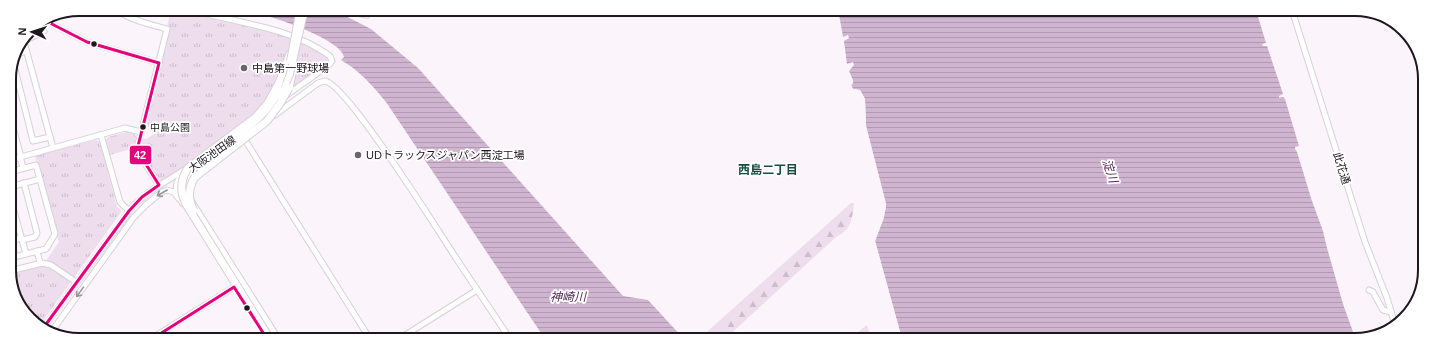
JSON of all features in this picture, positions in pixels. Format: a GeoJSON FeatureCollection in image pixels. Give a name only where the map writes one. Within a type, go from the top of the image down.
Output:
{"type":"FeatureCollection","features":[{"type":"Feature","properties":{"kind":"highway"},"geometry":{"type":"LineString","coordinates":[[266,333],[186,204],[182,195],[182,184],[185,172],[192,164],[252,120],[264,108],[272,98],[294,49]]}},
{"type":"Feature","properties":{"kind":"highway"},"geometry":{"type":"LineString","coordinates":[[270,333],[195,211],[190,199],[189,191],[191,183],[197,174],[256,130],[275,111],[289,88],[294,49]]}},
{"type":"Feature","properties":{"kind":"main road","name":"大阪池田線"},"geometry":{"type":"LineString","coordinates":[[294,49],[299,16]]}},
{"type":"Feature","properties":{"kind":"main road","name":"大阪池田線"},"geometry":{"type":"LineString","coordinates":[[274,333],[188,197],[185,188],[189,175],[256,122],[272,104],[285,79],[303,16]]}},
{"type":"Feature","properties":{"kind":"main road","name":"大阪池田線"},"geometry":{"type":"LineString","coordinates":[[218,151],[179,179],[177,185],[178,194],[263,333]]}},
{"type":"Feature","properties":{"kind":"street"},"geometry":{"type":"LineString","coordinates":[[125,16],[167,29],[137,151],[160,184]]}},
{"type":"Feature","properties":{"kind":"street"},"geometry":{"type":"LineString","coordinates":[[47,323],[128,211],[145,195],[197,161],[330,65],[332,61],[329,55],[304,40],[265,26],[215,16]]}},
{"type":"Feature","properties":{"kind":"street","name":"此花通"},"geometry":{"type":"LineString","coordinates":[[1294,16],[1365,242],[1393,319]]}},
{"type":"Feature","properties":{"kind":"street"},"geometry":{"type":"LineString","coordinates":[[51,23],[87,42],[159,63]]}},
{"type":"Feature","properties":{"kind":"street"},"geometry":{"type":"LineString","coordinates":[[33,37],[44,31]]}},
{"type":"Feature","properties":{"kind":"street"},"geometry":{"type":"LineString","coordinates":[[23,52],[26,50],[53,148]]}},
{"type":"Feature","properties":{"kind":"street"},"geometry":{"type":"LineString","coordinates":[[16,74],[33,141],[50,137]]}},
{"type":"Feature","properties":{"kind":"street"},"geometry":{"type":"LineString","coordinates":[[185,188],[189,180],[262,128],[278,112],[318,83],[325,81],[331,83],[363,120],[386,151],[506,333]]}},
{"type":"Feature","properties":{"kind":"street"},"geometry":{"type":"LineString","coordinates":[[16,158],[127,128],[141,132]]}},
{"type":"Feature","properties":{"kind":"street"},"geometry":{"type":"LineString","coordinates":[[101,135],[120,202],[128,211]]}},
{"type":"Feature","properties":{"kind":"street"},"geometry":{"type":"LineString","coordinates":[[16,139],[23,168]]}},
{"type":"Feature","properties":{"kind":"street"},"geometry":{"type":"LineString","coordinates":[[245,140],[366,333]]}},
{"type":"Feature","properties":{"kind":"street"},"geometry":{"type":"LineString","coordinates":[[16,170],[36,165],[55,234],[46,249],[16,256]]}},
{"type":"Feature","properties":{"kind":"street"},"geometry":{"type":"LineString","coordinates":[[16,185],[40,179]]}},
{"type":"Feature","properties":{"kind":"street"},"geometry":{"type":"LineString","coordinates":[[16,240],[35,237],[37,233],[24,183]]}},
{"type":"Feature","properties":{"kind":"street"},"geometry":{"type":"LineString","coordinates":[[54,328],[134,218],[147,204],[162,192],[169,190],[174,192],[203,237]]}},
{"type":"Feature","properties":{"kind":"street"},"geometry":{"type":"LineString","coordinates":[[17,222],[26,254]]}},
{"type":"Feature","properties":{"kind":"street"},"geometry":{"type":"LineString","coordinates":[[37,251],[40,263]]}},
{"type":"Feature","properties":{"kind":"street"},"geometry":{"type":"LineString","coordinates":[[16,269],[40,263],[51,264],[76,282]]}},
{"type":"Feature","properties":{"kind":"street"},"geometry":{"type":"LineString","coordinates":[[161,333],[242,282]]}},
{"type":"Feature","properties":{"kind":"street"},"geometry":{"type":"LineString","coordinates":[[409,333],[477,290]]}},
{"type":"Feature","properties":{"kind":"street"},"geometry":{"type":"LineString","coordinates":[[1369,290],[1373,292],[1383,310],[1391,312]]}},
{"type":"Feature","properties":{"kind":"green space","name":"中島公園"},"geometry":{"type":"Polygon","coordinates":[[[169,16],[204,16],[255,27],[286,36],[305,44],[329,58],[329,64],[171,176],[161,181],[139,149],[141,138],[146,139],[154,134],[146,122],[169,16]]]}},
{"type":"Feature","properties":{"kind":"green space","name":"中島公園"},"geometry":{"type":"Polygon","coordinates":[[[126,132],[134,134],[137,138],[134,148],[110,155],[106,140],[108,137],[126,132]]]}},
{"type":"Feature","properties":{"kind":"green space"},"geometry":{"type":"Polygon","coordinates":[[[96,140],[100,142],[117,207],[121,210],[43,321],[27,305],[23,298],[19,290],[16,272],[43,265],[59,242],[35,156],[96,140]]]}},
{"type":"Feature","properties":{"kind":"green space"},"geometry":{"type":"Polygon","coordinates":[[[851,203],[854,203],[852,219],[845,231],[836,237],[732,333],[706,333],[851,203]]]}},
{"type":"Feature","properties":{"kind":"green space"},"geometry":{"type":"Polygon","coordinates":[[[867,325],[869,333],[857,333],[867,325]]]}},
{"type":"Feature","properties":{"kind":"water","name":"神崎川"},"geometry":{"type":"Polygon","coordinates":[[[267,16],[346,16],[371,29],[418,68],[623,296],[648,300],[678,333],[541,333],[386,102],[365,79],[341,60],[344,57],[341,51],[333,44],[310,32],[267,16]]]}},
{"type":"Feature","properties":{"kind":"water","name":"淀川"},"geometry":{"type":"Polygon","coordinates":[[[839,16],[1258,16],[1266,43],[1262,44],[1263,46],[1267,46],[1283,94],[1279,96],[1279,98],[1283,97],[1285,99],[1299,146],[1295,147],[1295,149],[1323,231],[1343,304],[1353,333],[900,333],[875,241],[886,204],[866,126],[865,99],[860,90],[853,89],[851,85],[853,83],[849,71],[854,65],[853,62],[847,64],[844,41],[849,38],[848,35],[843,37],[839,16]]]}},
{"type":"Feature","properties":{"kind":"pier"},"geometry":{"type":"Polygon","coordinates":[[[848,69],[853,80],[851,85],[853,89],[860,90],[865,99],[866,126],[886,204],[884,218],[875,241],[900,333],[891,333],[888,319],[890,317],[895,319],[873,241],[882,218],[884,204],[864,126],[863,99],[860,92],[850,89],[849,85],[851,81],[847,71],[848,69]]]}},
{"type":"Feature","properties":{"kind":"transit line","name":"42"},"geometry":{"type":"LineString","coordinates":[[47,323],[129,211],[142,197],[159,185],[137,150],[159,63],[87,42],[51,23]]}},
{"type":"Feature","properties":{"kind":"transit line","name":"42"},"geometry":{"type":"LineString","coordinates":[[161,333],[234,287],[263,333]]}},
{"type":"Feature","properties":{"kind":"place","name":"中島第一野球場"},"geometry":{"type":"Point","coordinates":[244,68]}},
{"type":"Feature","properties":{"kind":"place","name":"中島公園"},"geometry":{"type":"Point","coordinates":[143,127]}},
{"type":"Feature","properties":{"kind":"place","name":"UDトラックスジャパン西淀工場"},"geometry":{"type":"Point","coordinates":[358,155]}},
{"type":"Feature","properties":{"kind":"district","name":"西島二丁目"},"geometry":{"type":"Point","coordinates":[768,170]}}]}
